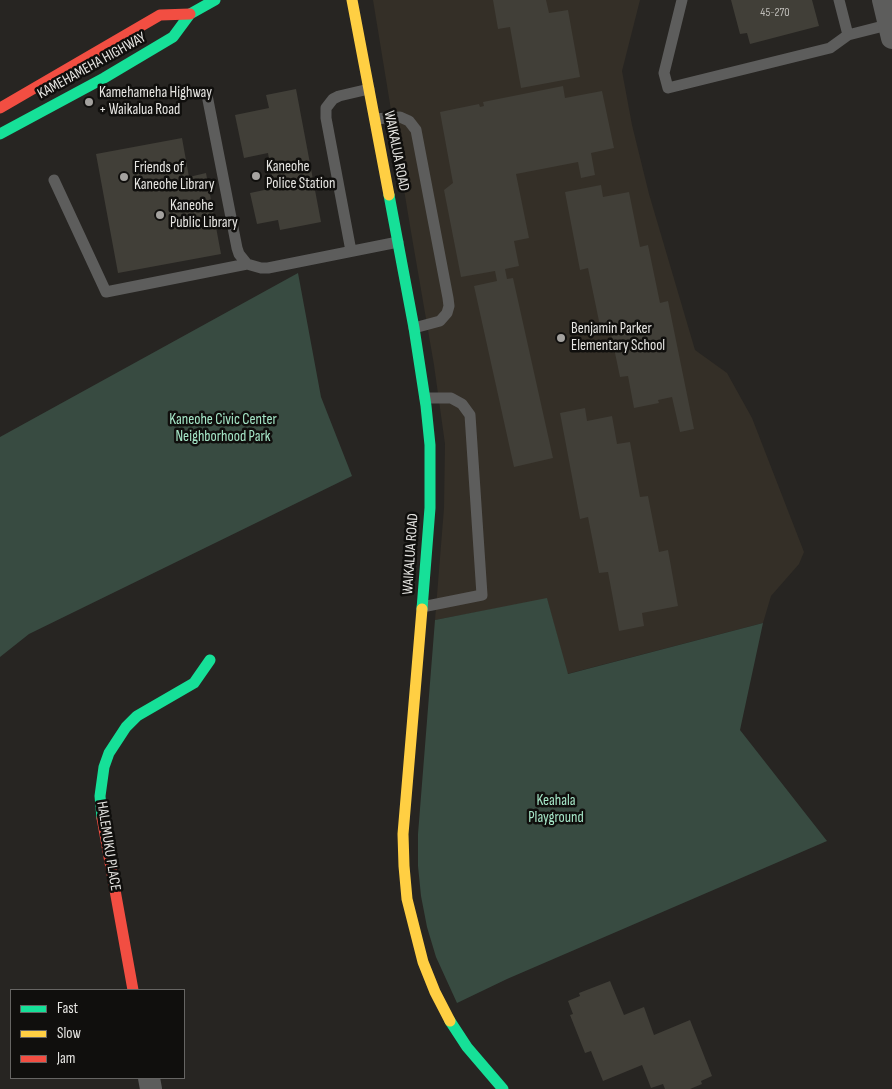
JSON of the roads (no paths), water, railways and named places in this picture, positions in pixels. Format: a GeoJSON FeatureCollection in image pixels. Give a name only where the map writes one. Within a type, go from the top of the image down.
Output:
{"type":"FeatureCollection","features":[{"type":"Feature","properties":{"kind":"street","name":"KAMEHAMEHA HIGHWAY"},"geometry":{"type":"LineString","coordinates":[[0,134],[104,78],[173,37],[190,14],[214,0]]}},
{"type":"Feature","properties":{"kind":"street","name":"WAIKALUA ROAD"},"geometry":{"type":"LineString","coordinates":[[352,0],[414,328],[430,444],[431,476],[403,834],[407,899],[423,962],[435,992],[450,1021],[491,1085]]}},
{"type":"Feature","properties":{"kind":"street"},"geometry":{"type":"LineString","coordinates":[[884,0],[891,29]]}},
{"type":"Feature","properties":{"kind":"street","name":"KAMEHAMEHA HIGHWAY"},"geometry":{"type":"LineString","coordinates":[[0,108],[160,15],[190,14]]}},
{"type":"Feature","properties":{"kind":"street","name":"HALEMUKU PLACE"},"geometry":{"type":"LineString","coordinates":[[133,989],[101,812],[100,796],[104,767],[109,753],[126,727],[150,708],[194,682],[210,660]]}},
{"type":"Feature","properties":{"kind":"lane"},"geometry":{"type":"LineString","coordinates":[[682,0],[664,73],[668,88],[830,48],[848,35],[891,29]]}},
{"type":"Feature","properties":{"kind":"lane"},"geometry":{"type":"LineString","coordinates":[[839,0],[848,35]]}},
{"type":"Feature","properties":{"kind":"lane"},"geometry":{"type":"LineString","coordinates":[[351,251],[326,118],[326,108],[333,99],[339,96],[369,89]]}},
{"type":"Feature","properties":{"kind":"lane"},"geometry":{"type":"LineString","coordinates":[[207,95],[237,248],[247,264]]}},
{"type":"Feature","properties":{"kind":"lane"},"geometry":{"type":"LineString","coordinates":[[375,119],[400,117],[409,121],[416,130],[449,306],[444,317],[436,323],[414,328]]}},
{"type":"Feature","properties":{"kind":"lane"},"geometry":{"type":"LineString","coordinates":[[54,180],[106,292],[247,264],[268,268],[398,242]]}},
{"type":"Feature","properties":{"kind":"lane"},"geometry":{"type":"LineString","coordinates":[[422,606],[482,595],[470,415],[462,404],[451,398],[425,398]]}},
{"type":"Feature","properties":{"kind":"place","name":"Kamehameha Highway + Waikalua Road"},"geometry":{"type":"Point","coordinates":[89,102]}},
{"type":"Feature","properties":{"kind":"place","name":"Kaneohe Police Station"},"geometry":{"type":"Point","coordinates":[256,176]}},
{"type":"Feature","properties":{"kind":"place","name":"Friends of Kaneohe Library"},"geometry":{"type":"Point","coordinates":[124,177]}},
{"type":"Feature","properties":{"kind":"place","name":"Kaneohe Public Library"},"geometry":{"type":"Point","coordinates":[160,215]}},
{"type":"Feature","properties":{"kind":"place","name":"Benjamin Parker Elementary School"},"geometry":{"type":"Point","coordinates":[561,338]}},
{"type":"Feature","properties":{"kind":"park label","name":"Kaneohe Civic Center Neighborhood Park"},"geometry":{"type":"Point","coordinates":[223,428]}},
{"type":"Feature","properties":{"kind":"park label","name":"Keahala Playground"},"geometry":{"type":"Point","coordinates":[556,810]}}]}
